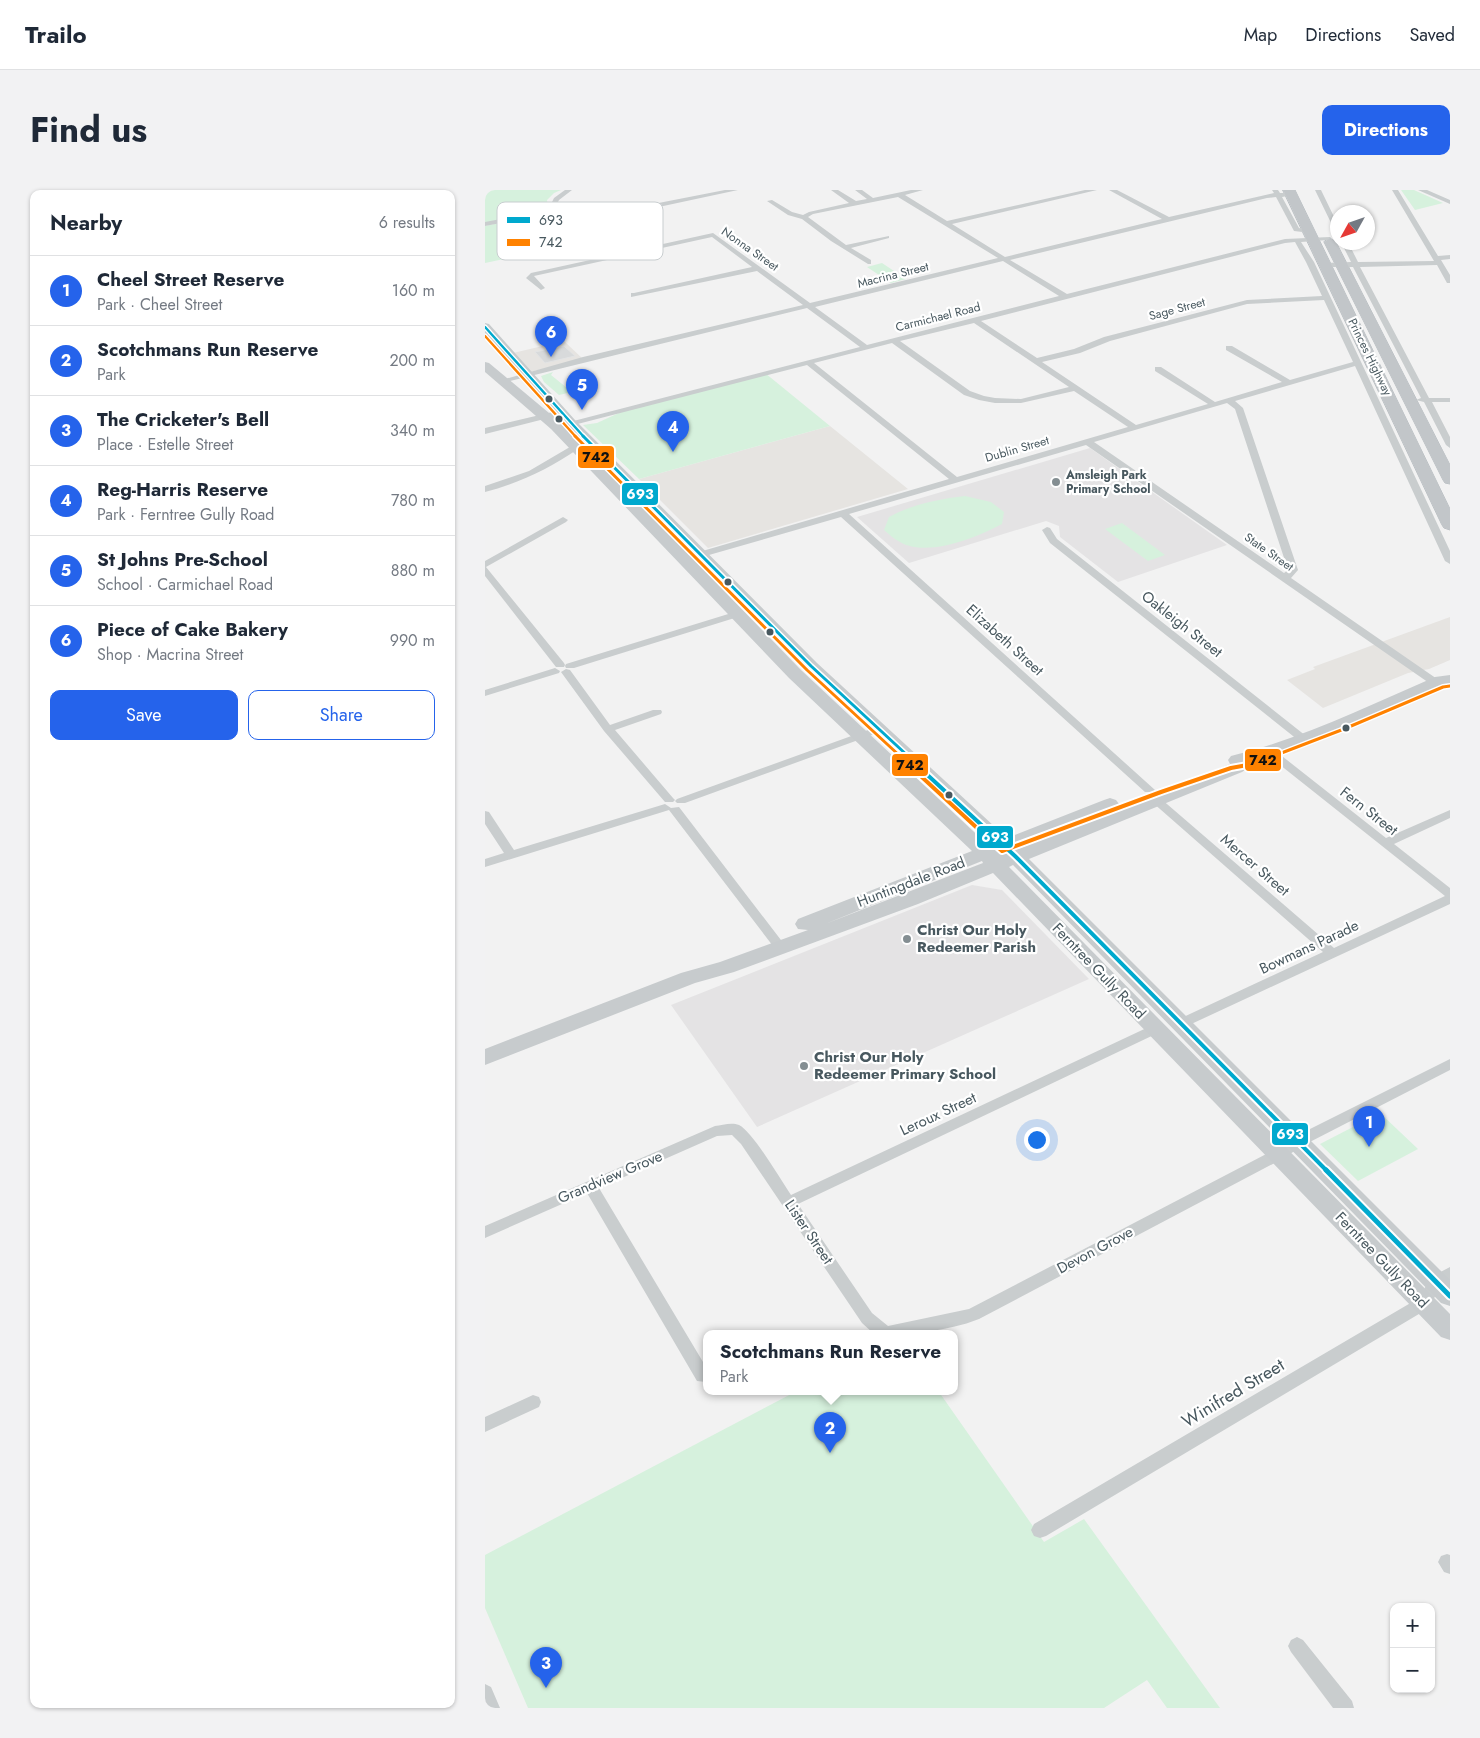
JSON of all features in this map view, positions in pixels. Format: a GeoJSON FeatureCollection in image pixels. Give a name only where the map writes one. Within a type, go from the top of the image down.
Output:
{"type":"FeatureCollection","features":[{"type":"Feature","properties":{"kind":"highway","name":"Princes Highway"},"geometry":{"type":"LineString","coordinates":[[1290,192],[1450,525]]}},
{"type":"Feature","properties":{"kind":"highway","name":"Princes Highway"},"geometry":{"type":"LineString","coordinates":[[1320,223],[1328,238],[1348,264],[1410,401],[1450,480]]}},
{"type":"Feature","properties":{"kind":"main road","name":"Ferntree Gully Road"},"geometry":{"type":"LineString","coordinates":[[485,327],[527,375],[575,447],[739,614],[795,674],[990,859],[1155,1030],[1445,1284]]}},
{"type":"Feature","properties":{"kind":"main road","name":"Ferntree Gully Road"},"geometry":{"type":"LineString","coordinates":[[485,366],[502,381],[558,419],[700,554],[811,666],[1009,850],[1182,1023],[1424,1304],[1450,1330]]}},
{"type":"Feature","properties":{"kind":"main road","name":"Huntingdale Road"},"geometry":{"type":"LineString","coordinates":[[485,1057],[688,978],[711,964],[911,898],[1009,850],[1153,795],[1236,768],[1251,758],[1444,679]]}},
{"type":"Feature","properties":{"kind":"street"},"geometry":{"type":"LineString","coordinates":[[555,202],[556,199],[569,190]]}},
{"type":"Feature","properties":{"kind":"street"},"geometry":{"type":"LineString","coordinates":[[663,205],[735,190]]}},
{"type":"Feature","properties":{"kind":"street"},"geometry":{"type":"LineString","coordinates":[[834,190],[855,204]]}},
{"type":"Feature","properties":{"kind":"street"},"geometry":{"type":"LineString","coordinates":[[858,190],[872,200]]}},
{"type":"Feature","properties":{"kind":"street"},"geometry":{"type":"LineString","coordinates":[[770,201],[790,214],[804,217],[920,190]]}},
{"type":"Feature","properties":{"kind":"street"},"geometry":{"type":"LineString","coordinates":[[946,223],[1094,190]]}},
{"type":"Feature","properties":{"kind":"street"},"geometry":{"type":"LineString","coordinates":[[1112,190],[1169,220]]}},
{"type":"Feature","properties":{"kind":"street"},"geometry":{"type":"LineString","coordinates":[[1318,190],[1330,215]]}},
{"type":"Feature","properties":{"kind":"street"},"geometry":{"type":"LineString","coordinates":[[1395,190],[1450,281]]}},
{"type":"Feature","properties":{"kind":"street"},"geometry":{"type":"LineString","coordinates":[[1421,190],[1450,202]]}},
{"type":"Feature","properties":{"kind":"street"},"geometry":{"type":"LineString","coordinates":[[1276,192],[1296,230],[1311,235]]}},
{"type":"Feature","properties":{"kind":"street","name":"Macrina Street"},"geometry":{"type":"LineString","coordinates":[[502,381],[1169,220],[1276,192],[1290,192]]}},
{"type":"Feature","properties":{"kind":"street"},"geometry":{"type":"LineString","coordinates":[[900,195],[1066,297]]}},
{"type":"Feature","properties":{"kind":"street"},"geometry":{"type":"LineString","coordinates":[[804,217],[807,222],[822,230],[868,262]]}},
{"type":"Feature","properties":{"kind":"street","name":"Nonna Street"},"geometry":{"type":"LineString","coordinates":[[663,245],[708,235],[717,237],[866,348]]}},
{"type":"Feature","properties":{"kind":"street","name":"Carmichael Road"},"geometry":{"type":"LineString","coordinates":[[485,431],[558,419],[808,362],[1311,235],[1328,238]]}},
{"type":"Feature","properties":{"kind":"street"},"geometry":{"type":"LineString","coordinates":[[845,247],[887,237]]}},
{"type":"Feature","properties":{"kind":"street"},"geometry":{"type":"LineString","coordinates":[[1296,239],[1310,262],[1450,561]]}},
{"type":"Feature","properties":{"kind":"street"},"geometry":{"type":"LineString","coordinates":[[1345,250],[1348,264],[1427,400],[1450,445]]}},
{"type":"Feature","properties":{"kind":"street"},"geometry":{"type":"LineString","coordinates":[[1325,265],[1438,261],[1450,256]]}},
{"type":"Feature","properties":{"kind":"street","name":"Nonna Street"},"geometry":{"type":"LineString","coordinates":[[541,288],[530,278],[531,275],[597,260]]}},
{"type":"Feature","properties":{"kind":"street"},"geometry":{"type":"LineString","coordinates":[[633,295],[759,268]]}},
{"type":"Feature","properties":{"kind":"street","name":"Sage Street"},"geometry":{"type":"LineString","coordinates":[[1036,361],[1077,351],[1107,339],[1247,302],[1327,298]]}},
{"type":"Feature","properties":{"kind":"street"},"geometry":{"type":"LineString","coordinates":[[975,320],[1135,428]]}},
{"type":"Feature","properties":{"kind":"street"},"geometry":{"type":"LineString","coordinates":[[894,341],[967,393],[979,398],[1007,403],[1025,402],[1075,388]]}},
{"type":"Feature","properties":{"kind":"street"},"geometry":{"type":"LineString","coordinates":[[1229,348],[1289,383]]}},
{"type":"Feature","properties":{"kind":"street"},"geometry":{"type":"LineString","coordinates":[[808,362],[955,480]]}},
{"type":"Feature","properties":{"kind":"street","name":"Dublin Street"},"geometry":{"type":"LineString","coordinates":[[685,559],[1357,364]]}},
{"type":"Feature","properties":{"kind":"street"},"geometry":{"type":"LineString","coordinates":[[1158,369],[1215,405]]}},
{"type":"Feature","properties":{"kind":"street"},"geometry":{"type":"LineString","coordinates":[[1410,401],[1450,400]]}},
{"type":"Feature","properties":{"kind":"street"},"geometry":{"type":"LineString","coordinates":[[1229,401],[1239,408],[1293,570],[1285,578]]}},
{"type":"Feature","properties":{"kind":"street"},"geometry":{"type":"LineString","coordinates":[[1390,434],[1407,434]]}},
{"type":"Feature","properties":{"kind":"street","name":"State Street"},"geometry":{"type":"LineString","coordinates":[[1088,442],[1285,578],[1444,679]]}},
{"type":"Feature","properties":{"kind":"street"},"geometry":{"type":"LineString","coordinates":[[485,489],[511,482],[547,467],[575,447]]}},
{"type":"Feature","properties":{"kind":"street","name":"Elizabeth Street"},"geometry":{"type":"LineString","coordinates":[[842,514],[1153,795]]}},
{"type":"Feature","properties":{"kind":"street"},"geometry":{"type":"LineString","coordinates":[[485,565],[563,520]]}},
{"type":"Feature","properties":{"kind":"street","name":"Oakleigh Street"},"geometry":{"type":"LineString","coordinates":[[1047,530],[1053,541],[1302,738]]}},
{"type":"Feature","properties":{"kind":"street"},"geometry":{"type":"LineString","coordinates":[[485,570],[563,668],[608,729],[672,805],[776,943]]}},
{"type":"Feature","properties":{"kind":"street"},"geometry":{"type":"LineString","coordinates":[[485,693],[739,614]]}},
{"type":"Feature","properties":{"kind":"street"},"geometry":{"type":"LineString","coordinates":[[608,729],[657,712]]}},
{"type":"Feature","properties":{"kind":"street"},"geometry":{"type":"LineString","coordinates":[[485,863],[672,805],[879,730]]}},
{"type":"Feature","properties":{"kind":"street","name":"Fern Street"},"geometry":{"type":"LineString","coordinates":[[1269,751],[1450,894]]}},
{"type":"Feature","properties":{"kind":"street","name":"Mercer Street"},"geometry":{"type":"LineString","coordinates":[[1153,795],[1333,954]]}},
{"type":"Feature","properties":{"kind":"street"},"geometry":{"type":"LineString","coordinates":[[1385,843],[1450,814]]}},
{"type":"Feature","properties":{"kind":"street"},"geometry":{"type":"LineString","coordinates":[[485,815],[511,854]]}},
{"type":"Feature","properties":{"kind":"street","name":"Bowmans Parade"},"geometry":{"type":"LineString","coordinates":[[1182,1023],[1450,899]]}},
{"type":"Feature","properties":{"kind":"street","name":"Leroux Street"},"geometry":{"type":"LineString","coordinates":[[789,1202],[1155,1030]]}},
{"type":"Feature","properties":{"kind":"street","name":"Devon Grove"},"geometry":{"type":"LineString","coordinates":[[908,1330],[964,1318],[974,1314],[1450,1064]]}},
{"type":"Feature","properties":{"kind":"street","name":"Lister Street"},"geometry":{"type":"LineString","coordinates":[[735,1129],[746,1140],[867,1318],[874,1326],[881,1330]]}},
{"type":"Feature","properties":{"kind":"street","name":"Grandview Grove"},"geometry":{"type":"LineString","coordinates":[[485,1232],[715,1131],[735,1129]]}},
{"type":"Feature","properties":{"kind":"street"},"geometry":{"type":"LineString","coordinates":[[590,1185],[703,1376]]}},
{"type":"Feature","properties":{"kind":"street"},"geometry":{"type":"LineString","coordinates":[[1424,1304],[1445,1284]]}},
{"type":"Feature","properties":{"kind":"street","name":"Winifred Street"},"geometry":{"type":"LineString","coordinates":[[1041,1530],[1424,1304]]}},
{"type":"Feature","properties":{"kind":"street"},"geometry":{"type":"LineString","coordinates":[[485,1425],[533,1402]]}},
{"type":"Feature","properties":{"kind":"street"},"geometry":{"type":"LineString","coordinates":[[1297,1646],[1345,1708]]}},
{"type":"Feature","properties":{"kind":"street"},"geometry":{"type":"LineString","coordinates":[[485,1693],[491,1708]]}},
{"type":"Feature","properties":{"kind":"shaded area"},"geometry":{"type":"Polygon","coordinates":[[[564,341],[583,359],[530,372],[513,353],[564,341]]]}},
{"type":"Feature","properties":{"kind":"shaded area"},"geometry":{"type":"Polygon","coordinates":[[[830,426],[908,489],[708,548],[639,479],[830,426]]]}},
{"type":"Feature","properties":{"kind":"shaded area","name":"Amsleigh Park Primary School"},"geometry":{"type":"Polygon","coordinates":[[[1090,448],[1227,545],[1118,582],[1060,537],[1059,526],[1046,521],[909,563],[857,517],[1090,448]]]}},
{"type":"Feature","properties":{"kind":"shaded area"},"geometry":{"type":"Polygon","coordinates":[[[1450,617],[1450,660],[1429,669],[1408,673],[1323,708],[1287,680],[1315,669],[1313,667],[1450,617]]]}},
{"type":"Feature","properties":{"kind":"shaded area","name":"Christ Our Holy Redeemer Primary School"},"geometry":{"type":"Polygon","coordinates":[[[972,885],[1002,890],[1089,979],[757,1127],[671,1005],[972,885]]]}},
{"type":"Feature","properties":{"kind":"green space"},"geometry":{"type":"Polygon","coordinates":[[[485,190],[561,190],[554,193],[547,202],[497,202],[497,221],[485,223],[485,190]]]}},
{"type":"Feature","properties":{"kind":"green space"},"geometry":{"type":"Polygon","coordinates":[[[1401,190],[1414,190],[1443,203],[1415,210],[1401,190]]]}},
{"type":"Feature","properties":{"kind":"green space"},"geometry":{"type":"Polygon","coordinates":[[[497,223],[497,260],[499,260],[485,263],[485,226],[497,223]]]}},
{"type":"Feature","properties":{"kind":"green space"},"geometry":{"type":"Polygon","coordinates":[[[882,263],[906,279],[891,283],[867,267],[882,263]]]}},
{"type":"Feature","properties":{"kind":"green space"},"geometry":{"type":"Polygon","coordinates":[[[553,372],[551,375],[572,392],[559,395],[544,382],[541,376],[553,372]]]}},
{"type":"Feature","properties":{"kind":"green space"},"geometry":{"type":"Polygon","coordinates":[[[765,373],[830,426],[639,479],[583,425],[597,423],[632,407],[765,373]]]}},
{"type":"Feature","properties":{"kind":"green space"},"geometry":{"type":"Polygon","coordinates":[[[965,496],[991,502],[1004,512],[1002,524],[966,540],[938,547],[924,548],[900,542],[884,530],[889,517],[898,512],[926,503],[965,496]]]}},
{"type":"Feature","properties":{"kind":"green space"},"geometry":{"type":"Polygon","coordinates":[[[1122,523],[1165,555],[1148,561],[1105,529],[1122,523]]]}},
{"type":"Feature","properties":{"kind":"green space"},"geometry":{"type":"Polygon","coordinates":[[[1380,1113],[1418,1149],[1358,1181],[1320,1144],[1380,1113]]]}},
{"type":"Feature","properties":{"kind":"green space"},"geometry":{"type":"Polygon","coordinates":[[[789,1395],[941,1395],[1044,1542],[1084,1519],[1220,1708],[1167,1708],[1147,1680],[1104,1708],[528,1708],[485,1608],[485,1555],[789,1395]]]}},
{"type":"Feature","properties":{"kind":"building"},"geometry":{"type":"Polygon","coordinates":[[[564,346],[575,356],[545,363],[535,352],[564,346]]]}},
{"type":"Feature","properties":{"kind":"transit line","name":"693"},"geometry":{"type":"LineString","coordinates":[[485,327],[570,423],[811,666],[1015,856],[1450,1296]]}},
{"type":"Feature","properties":{"kind":"transit line","name":"742"},"geometry":{"type":"LineString","coordinates":[[485,336],[566,427],[807,670],[1002,851],[1161,792],[1231,768],[1253,764],[1344,729],[1443,687],[1450,686]]}},
{"type":"Feature","properties":{"kind":"place","name":"Piece of Cake Bakery"},"geometry":{"type":"Point","coordinates":[551,357]}},
{"type":"Feature","properties":{"kind":"place","name":"St Johns Pre-School"},"geometry":{"type":"Point","coordinates":[582,410]}},
{"type":"Feature","properties":{"kind":"place","name":"Reg-Harris Reserve"},"geometry":{"type":"Point","coordinates":[673,452]}},
{"type":"Feature","properties":{"kind":"place","name":"Amsleigh Park Primary School"},"geometry":{"type":"Point","coordinates":[1056,482]}},
{"type":"Feature","properties":{"kind":"place","name":"Christ Our Holy Redeemer Parish"},"geometry":{"type":"Point","coordinates":[907,939]}},
{"type":"Feature","properties":{"kind":"place","name":"Christ Our Holy Redeemer Primary School"},"geometry":{"type":"Point","coordinates":[804,1066]}},
{"type":"Feature","properties":{"kind":"place","name":"Cheel Street Reserve"},"geometry":{"type":"Point","coordinates":[1369,1147]}},
{"type":"Feature","properties":{"kind":"place","name":"Scotchmans Run Reserve"},"geometry":{"type":"Point","coordinates":[830,1453]}},
{"type":"Feature","properties":{"kind":"place","name":"The Cricketer's Bell"},"geometry":{"type":"Point","coordinates":[546,1688]}}]}
